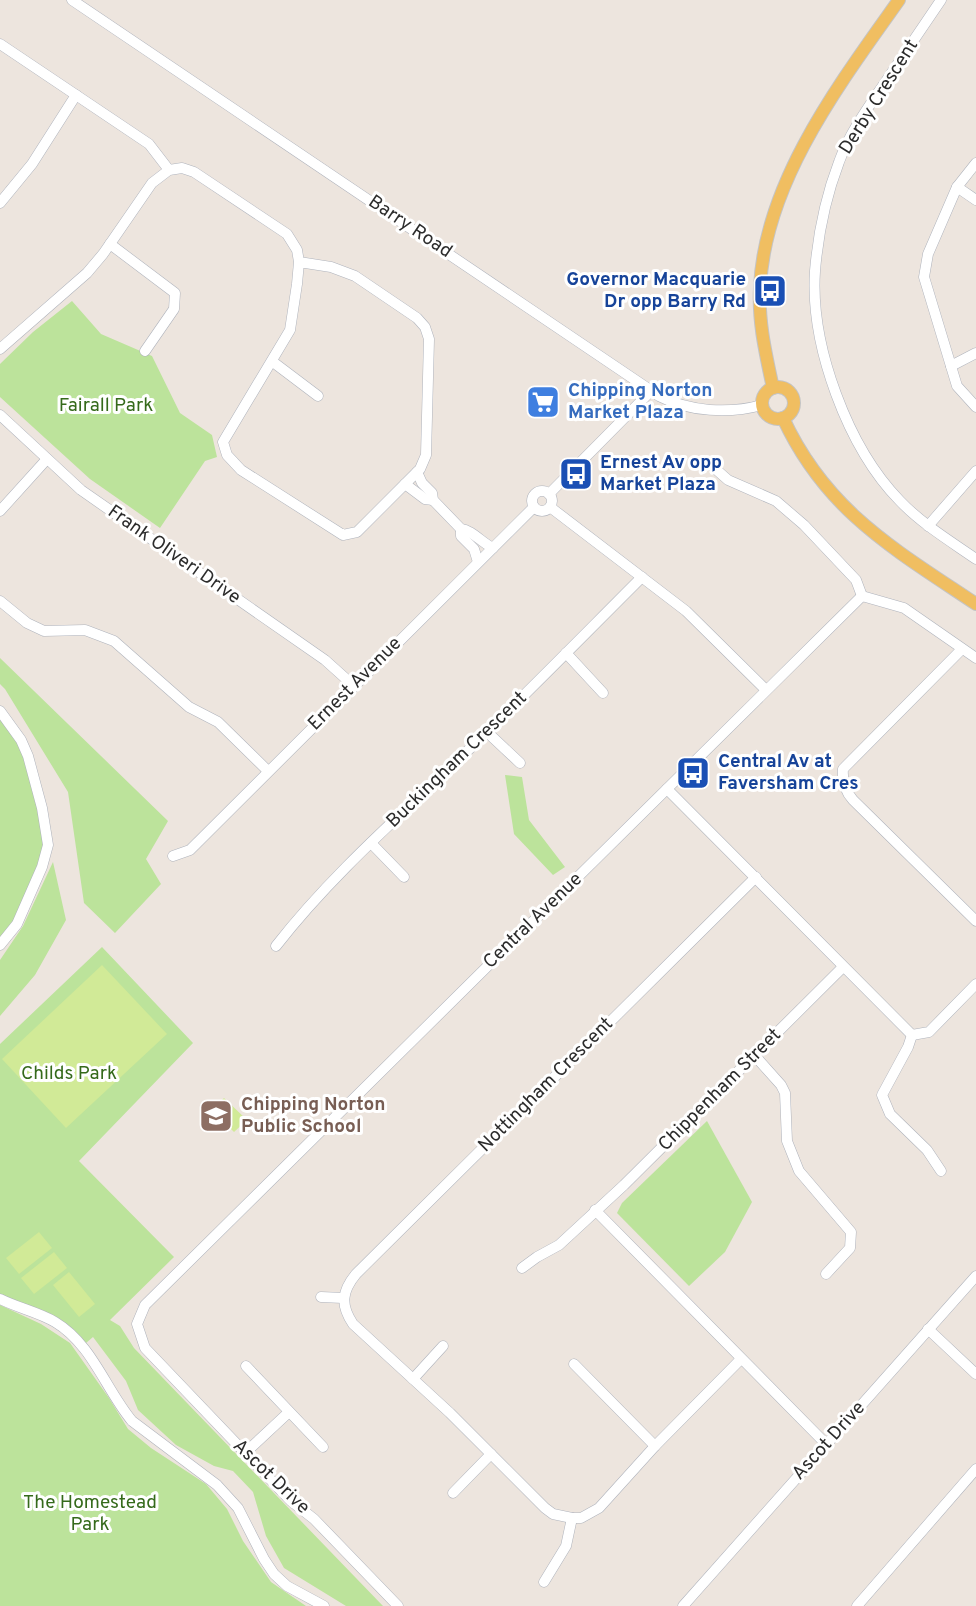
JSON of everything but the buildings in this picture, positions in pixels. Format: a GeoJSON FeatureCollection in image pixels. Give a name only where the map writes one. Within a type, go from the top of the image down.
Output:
{"type":"FeatureCollection","features":[{"type":"Feature","properties":{"kind":"main road"},"geometry":{"type":"LineString","coordinates":[[773,388],[763,340],[759,296],[763,258],[774,217],[786,183],[810,135],[898,0]]}},
{"type":"Feature","properties":{"kind":"main road"},"geometry":{"type":"LineString","coordinates":[[778,387],[788,391],[793,401],[791,411],[783,418],[769,416],[762,405],[764,394],[778,387]]}},
{"type":"Feature","properties":{"kind":"main road"},"geometry":{"type":"LineString","coordinates":[[783,418],[808,463],[848,512],[976,604]]}},
{"type":"Feature","properties":{"kind":"street","name":"Barry Road"},"geometry":{"type":"LineString","coordinates":[[72,0],[674,403],[730,411],[762,405]]}},
{"type":"Feature","properties":{"kind":"street","name":"Derby Crescent"},"geometry":{"type":"LineString","coordinates":[[941,0],[859,121],[839,162],[824,215],[815,273],[816,296],[823,347],[847,421],[887,486],[900,501],[928,526],[976,559]]}},
{"type":"Feature","properties":{"kind":"street"},"geometry":{"type":"LineString","coordinates":[[0,44],[149,144],[169,170]]}},
{"type":"Feature","properties":{"kind":"street"},"geometry":{"type":"LineString","coordinates":[[0,203],[32,164],[76,95]]}},
{"type":"Feature","properties":{"kind":"street"},"geometry":{"type":"LineString","coordinates":[[976,163],[957,187],[928,254],[923,277],[957,386],[976,407]]}},
{"type":"Feature","properties":{"kind":"street"},"geometry":{"type":"LineString","coordinates":[[0,349],[87,273],[152,183],[169,170],[181,168],[194,172],[287,234],[297,250],[299,262],[290,330],[223,442],[227,455],[241,470],[343,535],[357,532],[417,472],[426,455],[430,352],[425,327],[417,318],[355,276],[331,267],[299,262]]}},
{"type":"Feature","properties":{"kind":"street"},"geometry":{"type":"LineString","coordinates":[[957,187],[976,200]]}},
{"type":"Feature","properties":{"kind":"street"},"geometry":{"type":"LineString","coordinates":[[110,244],[176,293],[174,309],[145,351]]}},
{"type":"Feature","properties":{"kind":"street"},"geometry":{"type":"LineString","coordinates":[[951,366],[976,354]]}},
{"type":"Feature","properties":{"kind":"street"},"geometry":{"type":"LineString","coordinates":[[272,362],[318,396]]}},
{"type":"Feature","properties":{"kind":"street"},"geometry":{"type":"LineString","coordinates":[[549,494],[652,390]]}},
{"type":"Feature","properties":{"kind":"street","name":"Frank Oliveri Drive"},"geometry":{"type":"LineString","coordinates":[[0,415],[81,490],[325,660],[354,686]]}},
{"type":"Feature","properties":{"kind":"street"},"geometry":{"type":"LineString","coordinates":[[0,512],[47,459]]}},
{"type":"Feature","properties":{"kind":"street"},"geometry":{"type":"LineString","coordinates":[[711,465],[728,480],[776,501],[795,517],[856,580],[862,596],[904,608],[976,658]]}},
{"type":"Feature","properties":{"kind":"street"},"geometry":{"type":"LineString","coordinates":[[928,526],[976,471]]}},
{"type":"Feature","properties":{"kind":"street"},"geometry":{"type":"LineString","coordinates":[[417,472],[422,483],[432,493],[433,500],[461,529],[467,530],[480,542],[493,548]]}},
{"type":"Feature","properties":{"kind":"street"},"geometry":{"type":"LineString","coordinates":[[405,484],[425,499],[433,500]]}},
{"type":"Feature","properties":{"kind":"street"},"geometry":{"type":"LineString","coordinates":[[537,492],[549,494],[553,502],[550,507],[542,511],[534,507],[532,500],[537,492]]}},
{"type":"Feature","properties":{"kind":"street","name":"Ernest Avenue"},"geometry":{"type":"LineString","coordinates":[[173,856],[190,849],[534,507]]}},
{"type":"Feature","properties":{"kind":"street"},"geometry":{"type":"LineString","coordinates":[[550,507],[698,622],[766,690]]}},
{"type":"Feature","properties":{"kind":"street"},"geometry":{"type":"LineString","coordinates":[[461,529],[461,536],[474,549],[478,562]]}},
{"type":"Feature","properties":{"kind":"street","name":"Buckingham Crescent"},"geometry":{"type":"LineString","coordinates":[[276,946],[298,919],[371,843],[642,577]]}},
{"type":"Feature","properties":{"kind":"street","name":"Central Avenue"},"geometry":{"type":"LineString","coordinates":[[145,1348],[137,1324],[145,1305],[862,596]]}},
{"type":"Feature","properties":{"kind":"street"},"geometry":{"type":"LineString","coordinates":[[0,601],[27,623],[44,631],[85,630],[114,641],[189,707],[218,722],[268,771]]}},
{"type":"Feature","properties":{"kind":"street"},"geometry":{"type":"LineString","coordinates":[[962,649],[844,769],[843,775],[846,792],[853,800],[976,921]]}},
{"type":"Feature","properties":{"kind":"street"},"geometry":{"type":"LineString","coordinates":[[566,653],[603,692]]}},
{"type":"Feature","properties":{"kind":"street"},"geometry":{"type":"LineString","coordinates":[[0,711],[28,755],[42,807],[48,845],[42,867],[17,924],[0,945]]}},
{"type":"Feature","properties":{"kind":"street"},"geometry":{"type":"LineString","coordinates":[[487,732],[520,763]]}},
{"type":"Feature","properties":{"kind":"street"},"geometry":{"type":"LineString","coordinates":[[667,789],[912,1035]]}},
{"type":"Feature","properties":{"kind":"street"},"geometry":{"type":"LineString","coordinates":[[371,843],[404,877]]}},
{"type":"Feature","properties":{"kind":"street","name":"Nottingham Crescent"},"geometry":{"type":"LineString","coordinates":[[343,1298],[356,1274],[756,877]]}},
{"type":"Feature","properties":{"kind":"street","name":"Chippenham Street"},"geometry":{"type":"LineString","coordinates":[[522,1268],[537,1256],[559,1245],[624,1185],[843,967]]}},
{"type":"Feature","properties":{"kind":"street"},"geometry":{"type":"LineString","coordinates":[[912,1035],[929,1032],[976,984]]}},
{"type":"Feature","properties":{"kind":"street"},"geometry":{"type":"LineString","coordinates":[[912,1035],[908,1048],[882,1095],[890,1114],[928,1150],[941,1171]]}},
{"type":"Feature","properties":{"kind":"street"},"geometry":{"type":"LineString","coordinates":[[755,1056],[785,1093],[785,1127],[793,1160],[799,1171],[851,1232],[850,1248],[826,1274]]}},
{"type":"Feature","properties":{"kind":"street"},"geometry":{"type":"LineString","coordinates":[[595,1210],[826,1444]]}},
{"type":"Feature","properties":{"kind":"street","name":"Ascot Drive"},"geometry":{"type":"LineString","coordinates":[[683,1606],[976,1276]]}},
{"type":"Feature","properties":{"kind":"street"},"geometry":{"type":"LineString","coordinates":[[321,1297],[343,1298],[344,1307],[354,1324],[545,1508],[553,1514],[572,1518],[581,1518],[599,1508],[655,1446],[741,1359]]}},
{"type":"Feature","properties":{"kind":"street"},"geometry":{"type":"LineString","coordinates":[[0,1299],[54,1321],[68,1331],[85,1351],[132,1421],[228,1496],[274,1574],[287,1586],[324,1606]]}},
{"type":"Feature","properties":{"kind":"street"},"geometry":{"type":"LineString","coordinates":[[928,1329],[976,1374]]}},
{"type":"Feature","properties":{"kind":"street"},"geometry":{"type":"LineString","coordinates":[[413,1379],[443,1346]]}},
{"type":"Feature","properties":{"kind":"street","name":"Ascot Drive"},"geometry":{"type":"LineString","coordinates":[[145,1348],[291,1501],[314,1519],[398,1606]]}},
{"type":"Feature","properties":{"kind":"street"},"geometry":{"type":"LineString","coordinates":[[574,1364],[655,1446]]}},
{"type":"Feature","properties":{"kind":"street"},"geometry":{"type":"LineString","coordinates":[[246,1366],[323,1447]]}},
{"type":"Feature","properties":{"kind":"street"},"geometry":{"type":"LineString","coordinates":[[245,1453],[289,1412]]}},
{"type":"Feature","properties":{"kind":"street"},"geometry":{"type":"LineString","coordinates":[[453,1493],[491,1454]]}},
{"type":"Feature","properties":{"kind":"street"},"geometry":{"type":"LineString","coordinates":[[858,1606],[976,1469]]}},
{"type":"Feature","properties":{"kind":"street"},"geometry":{"type":"LineString","coordinates":[[544,1582],[566,1546],[572,1518]]}},
{"type":"Feature","properties":{"kind":"green space","name":"Fairall Park"},"geometry":{"type":"Polygon","coordinates":[[[72,301],[101,334],[152,356],[180,413],[212,435],[217,457],[205,461],[160,528],[90,479],[0,397],[0,364],[33,332],[72,301]]]}},
{"type":"Feature","properties":{"kind":"green space"},"geometry":{"type":"Polygon","coordinates":[[[0,658],[168,821],[146,859],[161,884],[115,933],[84,903],[68,792],[0,684],[0,658]]]}},
{"type":"Feature","properties":{"kind":"green space"},"geometry":{"type":"Polygon","coordinates":[[[0,711],[21,740],[48,845],[17,924],[0,942],[0,711]]]}},
{"type":"Feature","properties":{"kind":"green space"},"geometry":{"type":"Polygon","coordinates":[[[505,775],[522,777],[529,820],[565,867],[553,875],[514,834],[505,775]]]}},
{"type":"Feature","properties":{"kind":"green space"},"geometry":{"type":"Polygon","coordinates":[[[53,862],[66,920],[35,975],[0,1016],[0,960],[23,926],[53,862]]]}},
{"type":"Feature","properties":{"kind":"green space","name":"Childs Park"},"geometry":{"type":"Polygon","coordinates":[[[102,947],[193,1043],[79,1161],[174,1257],[110,1320],[120,1326],[134,1348],[383,1606],[346,1606],[284,1568],[266,1536],[253,1492],[233,1471],[214,1466],[176,1445],[138,1410],[126,1381],[93,1337],[86,1343],[60,1320],[0,1294],[0,1044],[102,947]]]}},
{"type":"Feature","properties":{"kind":"green space"},"geometry":{"type":"Polygon","coordinates":[[[102,965],[167,1034],[66,1128],[2,1059],[102,965]]]}},
{"type":"Feature","properties":{"kind":"green space"},"geometry":{"type":"Polygon","coordinates":[[[224,1098],[247,1120],[234,1132],[212,1110],[224,1098]]]}},
{"type":"Feature","properties":{"kind":"green space"},"geometry":{"type":"Polygon","coordinates":[[[707,1121],[752,1202],[725,1252],[689,1286],[617,1213],[622,1203],[707,1121]]]}},
{"type":"Feature","properties":{"kind":"green space"},"geometry":{"type":"Polygon","coordinates":[[[39,1232],[52,1248],[19,1274],[6,1258],[39,1232]]]}},
{"type":"Feature","properties":{"kind":"green space"},"geometry":{"type":"Polygon","coordinates":[[[54,1252],[67,1268],[34,1294],[21,1278],[54,1252]]]}},
{"type":"Feature","properties":{"kind":"green space"},"geometry":{"type":"Polygon","coordinates":[[[69,1272],[95,1304],[79,1317],[53,1285],[69,1272]]]}},
{"type":"Feature","properties":{"kind":"green space","name":"The Homestead Park"},"geometry":{"type":"Polygon","coordinates":[[[0,1305],[41,1324],[70,1343],[128,1429],[151,1448],[206,1484],[227,1509],[243,1541],[271,1582],[306,1606],[0,1606],[0,1305]]]}},
{"type":"Feature","properties":{"kind":"place","name":"Governor Macquarie Dr opp Barry Rd"},"geometry":{"type":"Point","coordinates":[770,291]}},
{"type":"Feature","properties":{"kind":"place","name":"Chipping Norton Market Plaza"},"geometry":{"type":"Point","coordinates":[543,402]}},
{"type":"Feature","properties":{"kind":"place","name":"Ernest Av opp Market Plaza"},"geometry":{"type":"Point","coordinates":[576,474]}},
{"type":"Feature","properties":{"kind":"place","name":"Central Av at Faversham Cres"},"geometry":{"type":"Point","coordinates":[693,773]}},
{"type":"Feature","properties":{"kind":"place","name":"Chipping Norton Public School"},"geometry":{"type":"Point","coordinates":[216,1116]}}]}
